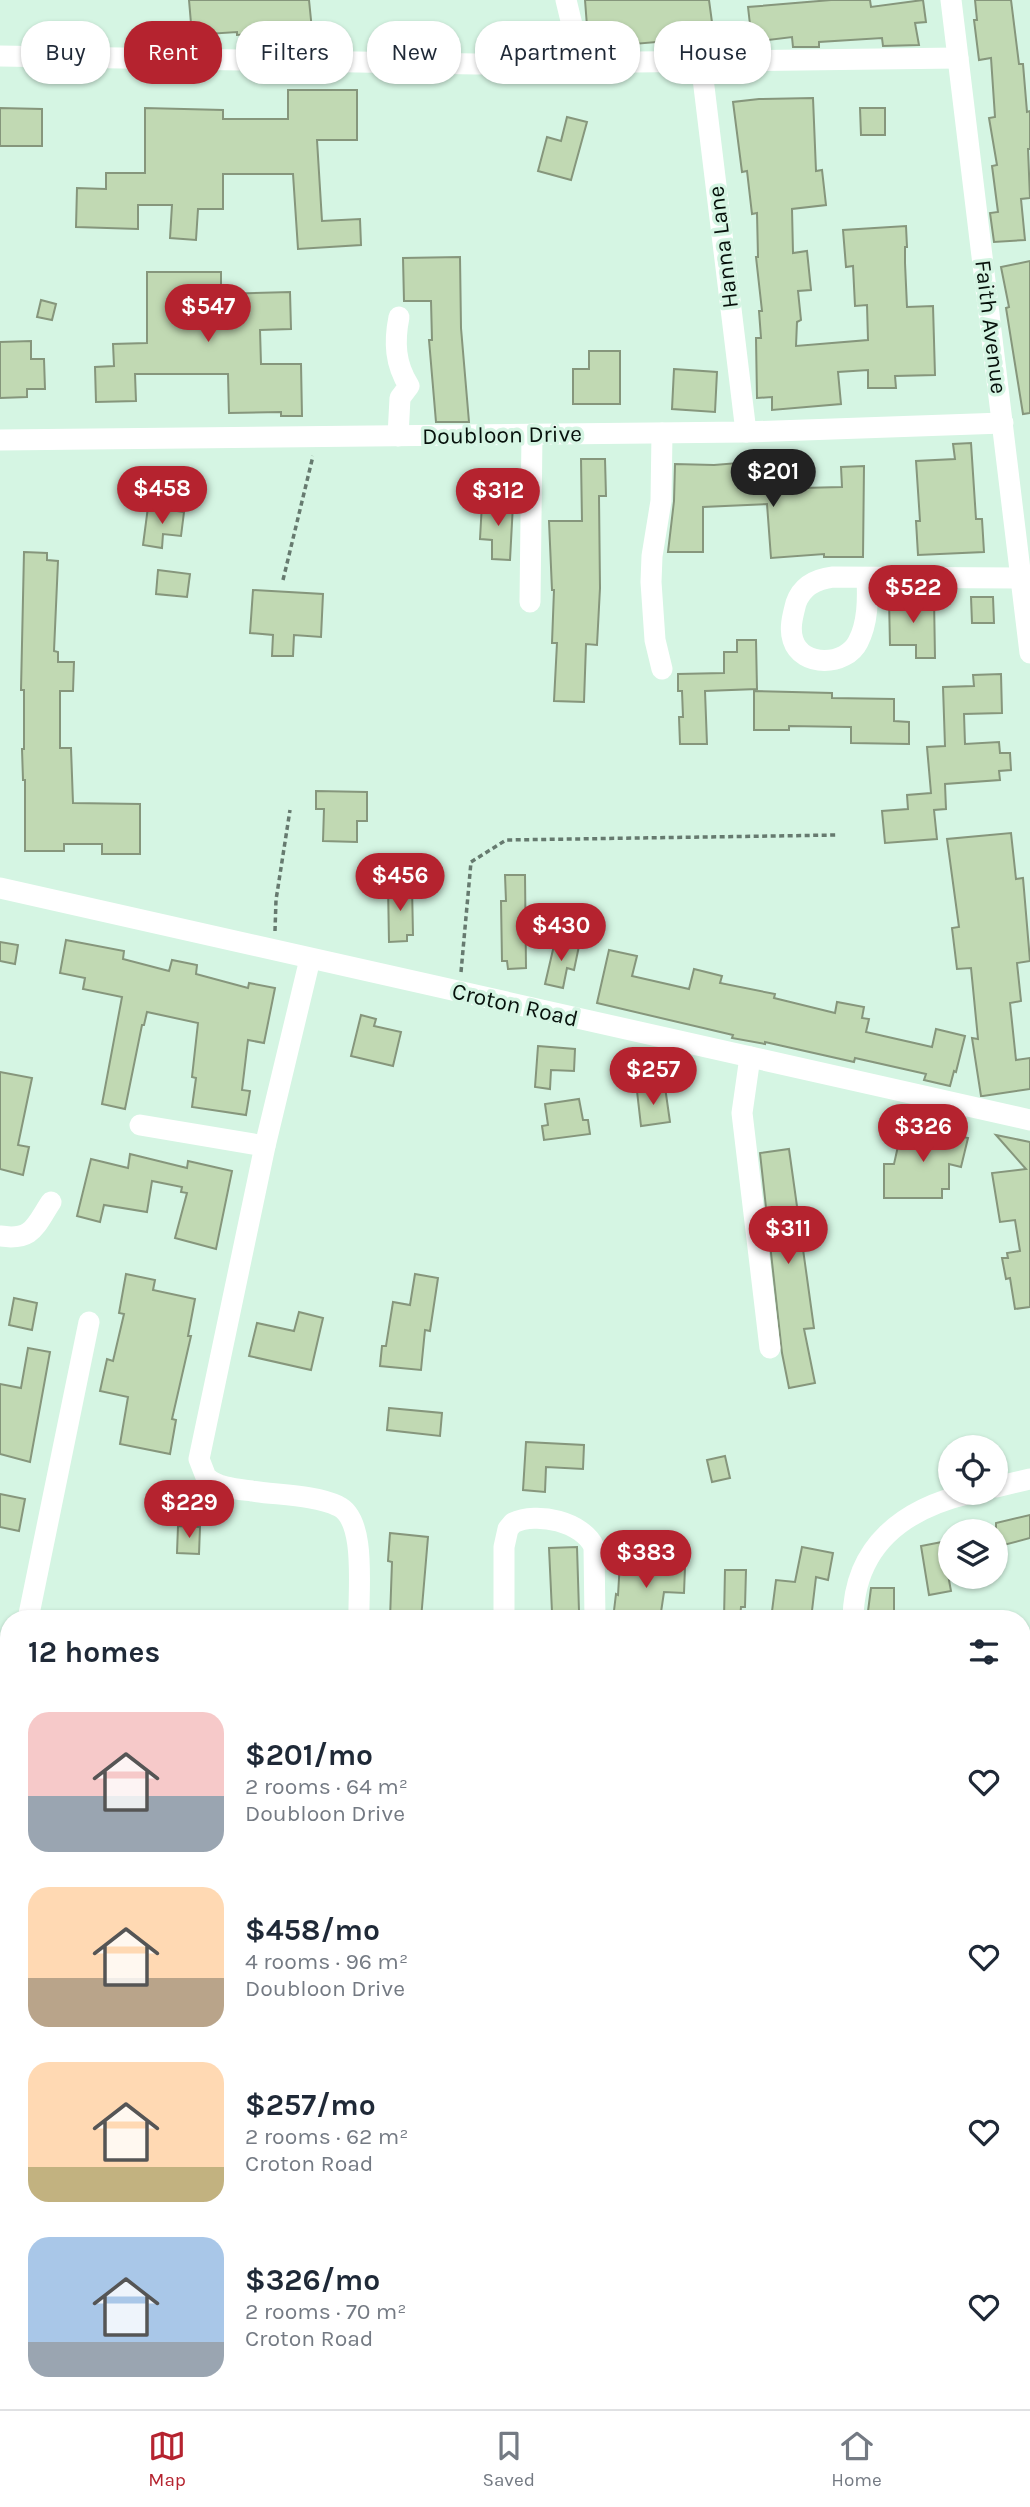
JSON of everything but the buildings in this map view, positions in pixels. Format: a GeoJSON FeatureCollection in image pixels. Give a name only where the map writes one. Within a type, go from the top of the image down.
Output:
{"type":"FeatureCollection","features":[{"type":"Feature","properties":{"kind":"street"},"geometry":{"type":"LineString","coordinates":[[566,0],[571,21]]}},
{"type":"Feature","properties":{"kind":"street","name":"Faith Avenue"},"geometry":{"type":"LineString","coordinates":[[951,0],[1030,653]]}},
{"type":"Feature","properties":{"kind":"street"},"geometry":{"type":"LineString","coordinates":[[0,56],[475,64]]}},
{"type":"Feature","properties":{"kind":"street"},"geometry":{"type":"LineString","coordinates":[[771,61],[958,58]]}},
{"type":"Feature","properties":{"kind":"street","name":"Hanna Lane"},"geometry":{"type":"LineString","coordinates":[[704,84],[746,432]]}},
{"type":"Feature","properties":{"kind":"street"},"geometry":{"type":"LineString","coordinates":[[398,436],[400,398],[409,386],[400,372],[396,353],[395,336],[399,317]]}},
{"type":"Feature","properties":{"kind":"street","name":"Doubloon Drive"},"geometry":{"type":"LineString","coordinates":[[0,440],[746,432],[1003,423]]}},
{"type":"Feature","properties":{"kind":"street"},"geometry":{"type":"LineString","coordinates":[[662,433],[661,501],[652,556],[651,582],[655,640],[662,669]]}},
{"type":"Feature","properties":{"kind":"street"},"geometry":{"type":"LineString","coordinates":[[530,602],[532,434]]}},
{"type":"Feature","properties":{"kind":"street"},"geometry":{"type":"LineString","coordinates":[[867,578],[866,614],[858,643],[851,652],[842,658],[821,661],[799,650],[793,641],[791,629],[798,597],[811,583],[827,578],[867,578],[1022,578]]}},
{"type":"Feature","properties":{"kind":"street","name":"Croton Road"},"geometry":{"type":"LineString","coordinates":[[0,888],[1030,1120]]}},
{"type":"Feature","properties":{"kind":"street"},"geometry":{"type":"LineString","coordinates":[[310,959],[265,1146],[201,1445],[200,1463],[209,1480],[224,1487],[323,1501],[344,1510],[354,1524],[358,1539],[359,1610]]}},
{"type":"Feature","properties":{"kind":"street"},"geometry":{"type":"LineString","coordinates":[[750,1058],[742,1113],[771,1348]]}},
{"type":"Feature","properties":{"kind":"street"},"geometry":{"type":"LineString","coordinates":[[140,1125],[265,1146]]}},
{"type":"Feature","properties":{"kind":"street"},"geometry":{"type":"LineString","coordinates":[[0,1236],[24,1237],[51,1202]]}},
{"type":"Feature","properties":{"kind":"street"},"geometry":{"type":"LineString","coordinates":[[30,1610],[89,1322]]}},
{"type":"Feature","properties":{"kind":"street"},"geometry":{"type":"LineString","coordinates":[[1008,1484],[1030,1479]]}},
{"type":"Feature","properties":{"kind":"street"},"geometry":{"type":"LineString","coordinates":[[854,1610],[862,1571],[881,1540],[895,1526],[928,1505],[938,1502]]}},
{"type":"Feature","properties":{"kind":"street"},"geometry":{"type":"LineString","coordinates":[[504,1610],[505,1537],[513,1523],[528,1518],[561,1523],[590,1538],[594,1547],[595,1610]]}},
{"type":"Feature","properties":{"kind":"path"},"geometry":{"type":"LineString","coordinates":[[283,580],[317,436]]}},
{"type":"Feature","properties":{"kind":"path"},"geometry":{"type":"LineString","coordinates":[[275,951],[276,900],[290,810]]}},
{"type":"Feature","properties":{"kind":"path"},"geometry":{"type":"LineString","coordinates":[[459,992],[471,862],[506,839],[838,835]]}}]}
